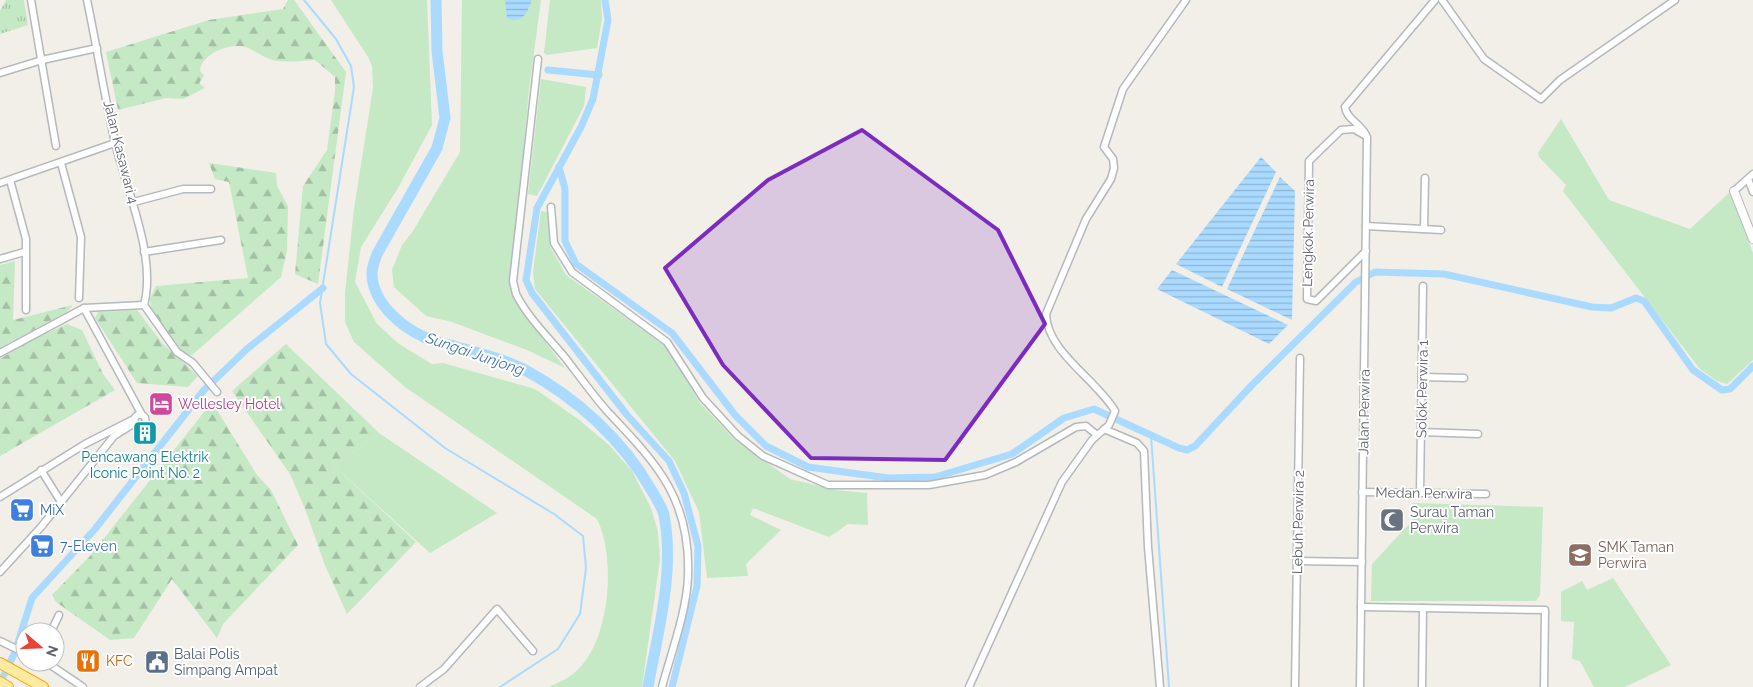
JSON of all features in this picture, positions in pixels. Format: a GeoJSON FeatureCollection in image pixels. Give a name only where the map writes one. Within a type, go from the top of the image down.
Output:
{"type":"FeatureCollection","features":[{"type":"Feature","properties":{"kind":"highway"},"geometry":{"type":"LineString","coordinates":[[1,664],[43,687]]}},
{"type":"Feature","properties":{"kind":"highway"},"geometry":{"type":"LineString","coordinates":[[0,682],[8,687]]}},
{"type":"Feature","properties":{"kind":"street"},"geometry":{"type":"LineString","coordinates":[[31,0],[56,146]]}},
{"type":"Feature","properties":{"kind":"street","name":"Jalan Kasawari 4"},"geometry":{"type":"LineString","coordinates":[[87,0],[115,143],[134,202],[144,252],[147,289],[144,305]]}},
{"type":"Feature","properties":{"kind":"street"},"geometry":{"type":"LineString","coordinates":[[969,687],[1062,482],[1097,435],[1107,427],[1115,411],[1109,400],[1072,362],[1051,336],[1046,325],[1046,314],[1086,219],[1111,179],[1114,168],[1113,159],[1104,147],[1123,89],[1186,0]]}},
{"type":"Feature","properties":{"kind":"street"},"geometry":{"type":"LineString","coordinates":[[1367,137],[1364,129],[1347,115],[1346,104],[1387,60],[1435,0]]}},
{"type":"Feature","properties":{"kind":"street"},"geometry":{"type":"LineString","coordinates":[[1442,0],[1484,59],[1541,99],[1567,76],[1675,0]]}},
{"type":"Feature","properties":{"kind":"street"},"geometry":{"type":"LineString","coordinates":[[0,73],[42,60],[97,48]]}},
{"type":"Feature","properties":{"kind":"street"},"geometry":{"type":"LineString","coordinates":[[538,59],[514,281],[516,294],[606,410],[650,456],[664,476],[675,499],[687,548],[688,576],[686,596],[662,687]]}},
{"type":"Feature","properties":{"kind":"street","name":"Lengkok Perwira"},"geometry":{"type":"LineString","coordinates":[[1366,251],[1316,300],[1307,299],[1308,161],[1341,130],[1354,129],[1367,137]]}},
{"type":"Feature","properties":{"kind":"street","name":"Jalan Perwira"},"geometry":{"type":"LineString","coordinates":[[1360,687],[1367,137]]}},
{"type":"Feature","properties":{"kind":"street"},"geometry":{"type":"LineString","coordinates":[[0,183],[115,143]]}},
{"type":"Feature","properties":{"kind":"street"},"geometry":{"type":"LineString","coordinates":[[61,163],[81,237],[78,298]]}},
{"type":"Feature","properties":{"kind":"street"},"geometry":{"type":"LineString","coordinates":[[1750,176],[1734,191],[1753,239]]}},
{"type":"Feature","properties":{"kind":"street"},"geometry":{"type":"LineString","coordinates":[[1750,176],[1753,192]]}},
{"type":"Feature","properties":{"kind":"street"},"geometry":{"type":"LineString","coordinates":[[1424,229],[1425,178]]}},
{"type":"Feature","properties":{"kind":"street"},"geometry":{"type":"LineString","coordinates":[[10,180],[26,239],[24,252],[26,310]]}},
{"type":"Feature","properties":{"kind":"street"},"geometry":{"type":"LineString","coordinates":[[134,202],[183,189],[211,189]]}},
{"type":"Feature","properties":{"kind":"street"},"geometry":{"type":"LineString","coordinates":[[552,207],[554,243],[572,272],[667,342],[703,398],[738,436],[763,456],[828,485],[929,485],[985,475],[1016,462],[1076,427],[1086,426],[1097,435]]}},
{"type":"Feature","properties":{"kind":"street"},"geometry":{"type":"LineString","coordinates":[[1366,226],[1441,230]]}},
{"type":"Feature","properties":{"kind":"street"},"geometry":{"type":"LineString","coordinates":[[144,252],[221,240]]}},
{"type":"Feature","properties":{"kind":"street"},"geometry":{"type":"LineString","coordinates":[[0,259],[24,252]]}},
{"type":"Feature","properties":{"kind":"street","name":"Solok Perwira 1"},"geometry":{"type":"LineString","coordinates":[[1420,493],[1423,286]]}},
{"type":"Feature","properties":{"kind":"street"},"geometry":{"type":"LineString","coordinates":[[0,353],[84,308],[144,305],[176,352],[194,363],[216,390]]}},
{"type":"Feature","properties":{"kind":"street"},"geometry":{"type":"LineString","coordinates":[[0,572],[61,502],[96,455],[114,436],[135,421],[138,415],[142,415],[84,308]]}},
{"type":"Feature","properties":{"kind":"street","name":"Lebuh Perwira 2"},"geometry":{"type":"LineString","coordinates":[[1295,687],[1300,358]]}},
{"type":"Feature","properties":{"kind":"street"},"geometry":{"type":"LineString","coordinates":[[1422,377],[1464,378]]}},
{"type":"Feature","properties":{"kind":"street"},"geometry":{"type":"LineString","coordinates":[[0,497],[41,470],[135,421]]}},
{"type":"Feature","properties":{"kind":"street"},"geometry":{"type":"LineString","coordinates":[[1107,427],[1137,443],[1144,451],[1148,547],[1160,687]]}},
{"type":"Feature","properties":{"kind":"street"},"geometry":{"type":"LineString","coordinates":[[1421,432],[1478,434]]}},
{"type":"Feature","properties":{"kind":"street"},"geometry":{"type":"LineString","coordinates":[[41,470],[61,502]]}},
{"type":"Feature","properties":{"kind":"street","name":"Medan Perwira"},"geometry":{"type":"LineString","coordinates":[[1362,492],[1486,494]]}},
{"type":"Feature","properties":{"kind":"street"},"geometry":{"type":"LineString","coordinates":[[1297,561],[1362,562]]}},
{"type":"Feature","properties":{"kind":"street"},"geometry":{"type":"LineString","coordinates":[[1361,607],[1545,610],[1544,687]]}},
{"type":"Feature","properties":{"kind":"street"},"geometry":{"type":"LineString","coordinates":[[1422,687],[1423,608]]}},
{"type":"Feature","properties":{"kind":"street"},"geometry":{"type":"LineString","coordinates":[[420,687],[444,669],[496,609],[533,651]]}},
{"type":"Feature","properties":{"kind":"street"},"geometry":{"type":"LineString","coordinates":[[56,622],[59,615]]}},
{"type":"Feature","properties":{"kind":"street"},"geometry":{"type":"LineString","coordinates":[[1,642],[15,648]]}},
{"type":"Feature","properties":{"kind":"street"},"geometry":{"type":"LineString","coordinates":[[61,672],[83,687]]}},
{"type":"Feature","properties":{"kind":"highlighted area"},"geometry":{"type":"Polygon","coordinates":[[[862,130],[998,230],[1045,324],[945,460],[811,458],[723,365],[665,268],[768,180],[862,130]]]}},
{"type":"Feature","properties":{"kind":"green space"},"geometry":{"type":"Polygon","coordinates":[[[6,0],[24,0],[28,25],[0,34],[0,11],[6,0]]]}},
{"type":"Feature","properties":{"kind":"green space"},"geometry":{"type":"Polygon","coordinates":[[[288,0],[294,0],[346,72],[318,284],[295,274],[303,186],[327,150],[335,91],[335,77],[315,60],[277,61],[268,59],[243,46],[233,46],[215,52],[201,65],[200,71],[204,76],[199,83],[205,88],[183,99],[166,98],[118,110],[106,52],[209,20],[283,9],[288,0]]]}},
{"type":"Feature","properties":{"kind":"green space"},"geometry":{"type":"Polygon","coordinates":[[[331,0],[427,0],[432,125],[398,188],[361,247],[355,282],[377,324],[399,344],[432,364],[443,363],[535,389],[578,419],[609,445],[632,471],[651,508],[658,532],[660,559],[642,687],[549,687],[573,674],[585,661],[595,644],[602,623],[608,578],[607,556],[597,519],[405,387],[354,342],[345,322],[345,293],[354,209],[373,88],[372,66],[331,0]]]}},
{"type":"Feature","properties":{"kind":"green space"},"geometry":{"type":"Polygon","coordinates":[[[462,0],[541,0],[529,89],[511,289],[514,300],[565,368],[527,350],[452,322],[426,316],[394,287],[392,270],[402,245],[413,231],[460,152],[462,0]]]}},
{"type":"Feature","properties":{"kind":"green space"},"geometry":{"type":"Polygon","coordinates":[[[550,0],[601,0],[602,19],[597,48],[547,55],[544,53],[550,0]]]}},
{"type":"Feature","properties":{"kind":"green space"},"geometry":{"type":"Polygon","coordinates":[[[541,79],[586,87],[584,106],[537,196],[528,194],[541,79]]]}},
{"type":"Feature","properties":{"kind":"green space"},"geometry":{"type":"Polygon","coordinates":[[[1561,119],[1609,200],[1690,229],[1730,192],[1753,253],[1753,360],[1727,384],[1717,381],[1700,369],[1563,191],[1566,185],[1539,157],[1538,153],[1561,119]]]}},
{"type":"Feature","properties":{"kind":"green space"},"geometry":{"type":"Polygon","coordinates":[[[209,163],[276,173],[277,186],[288,206],[287,251],[281,277],[192,355],[184,354],[151,310],[150,298],[156,286],[248,278],[229,182],[215,179],[209,163]]]}},
{"type":"Feature","properties":{"kind":"green space"},"geometry":{"type":"Polygon","coordinates":[[[541,211],[547,212],[550,246],[566,275],[666,346],[700,403],[735,440],[790,479],[836,490],[867,493],[868,525],[848,524],[829,537],[753,508],[750,515],[781,530],[746,564],[748,576],[707,578],[699,512],[675,461],[535,289],[533,272],[541,211]]]}},
{"type":"Feature","properties":{"kind":"green space"},"geometry":{"type":"Polygon","coordinates":[[[15,261],[13,320],[73,305],[67,312],[0,348],[0,265],[15,261]]]}},
{"type":"Feature","properties":{"kind":"green space"},"geometry":{"type":"Polygon","coordinates":[[[137,310],[163,344],[198,376],[188,387],[137,383],[95,318],[98,312],[137,310]]]}},
{"type":"Feature","properties":{"kind":"green space"},"geometry":{"type":"Polygon","coordinates":[[[67,324],[82,330],[103,374],[115,390],[0,456],[0,359],[32,340],[67,324]]]}},
{"type":"Feature","properties":{"kind":"green space"},"geometry":{"type":"Polygon","coordinates":[[[286,344],[379,433],[334,466],[416,542],[347,614],[324,563],[306,511],[290,474],[232,391],[286,344]]]}},
{"type":"Feature","properties":{"kind":"green space"},"geometry":{"type":"Polygon","coordinates":[[[212,402],[257,475],[271,490],[298,545],[223,624],[217,638],[172,579],[134,638],[110,640],[56,602],[52,595],[90,556],[212,402]]]}},
{"type":"Feature","properties":{"kind":"green space"},"geometry":{"type":"Polygon","coordinates":[[[379,433],[497,513],[430,553],[334,466],[379,433]]]}},
{"type":"Feature","properties":{"kind":"green space"},"geometry":{"type":"Polygon","coordinates":[[[1412,503],[1543,507],[1540,595],[1536,601],[1371,601],[1372,564],[1412,521],[1412,503]]]}},
{"type":"Feature","properties":{"kind":"green space"},"geometry":{"type":"Polygon","coordinates":[[[1613,578],[1671,665],[1625,687],[1594,687],[1580,661],[1572,659],[1574,622],[1561,621],[1561,592],[1582,581],[1587,590],[1613,578]]]}},
{"type":"Feature","properties":{"kind":"water"},"geometry":{"type":"Polygon","coordinates":[[[505,0],[532,0],[526,13],[520,19],[512,20],[507,18],[505,0]]]}},
{"type":"Feature","properties":{"kind":"water"},"geometry":{"type":"Polygon","coordinates":[[[1261,157],[1276,172],[1222,287],[1176,264],[1261,157]]]}},
{"type":"Feature","properties":{"kind":"water"},"geometry":{"type":"Polygon","coordinates":[[[1280,177],[1295,191],[1292,320],[1227,289],[1280,177]]]}},
{"type":"Feature","properties":{"kind":"water"},"geometry":{"type":"Polygon","coordinates":[[[1172,270],[1288,325],[1269,344],[1157,289],[1172,270]]]}},
{"type":"Feature","properties":{"kind":"waterway"},"geometry":{"type":"LineString","coordinates":[[304,0],[336,39],[351,66],[354,87],[320,303],[326,344],[351,374],[445,448],[554,514],[583,536],[586,568],[580,614],[558,649],[500,687]]}},
{"type":"Feature","properties":{"kind":"waterway","name":"Sungai Junjong"},"geometry":{"type":"LineString","coordinates":[[436,0],[437,51],[445,118],[437,148],[377,254],[372,271],[373,284],[382,303],[389,312],[415,332],[433,341],[507,362],[525,370],[563,394],[613,438],[640,472],[664,515],[668,558],[664,601],[648,687]]}},
{"type":"Feature","properties":{"kind":"waterway"},"geometry":{"type":"LineString","coordinates":[[605,0],[608,20],[593,99],[581,127],[537,208],[526,280],[532,293],[627,415],[669,461],[684,493],[698,546],[697,586],[672,687]]}},
{"type":"Feature","properties":{"kind":"waterway"},"geometry":{"type":"LineString","coordinates":[[548,70],[599,75]]}},
{"type":"Feature","properties":{"kind":"waterway"},"geometry":{"type":"LineString","coordinates":[[559,167],[565,189],[565,241],[576,264],[672,333],[735,415],[766,446],[808,467],[888,478],[935,477],[1012,454],[1064,418],[1094,409],[1187,450],[1195,446],[1252,385],[1356,282],[1375,272],[1444,274],[1592,307],[1611,308],[1636,298],[1644,301],[1693,370],[1722,390],[1730,389],[1753,366]]}},
{"type":"Feature","properties":{"kind":"waterway"},"geometry":{"type":"LineString","coordinates":[[0,683],[15,652],[32,598],[95,529],[204,390],[247,349],[323,288]]}},
{"type":"Feature","properties":{"kind":"waterway"},"geometry":{"type":"LineString","coordinates":[[1151,436],[1169,687]]}},
{"type":"Feature","properties":{"kind":"place","name":"Wellesley Hotel"},"geometry":{"type":"Point","coordinates":[161,404]}},
{"type":"Feature","properties":{"kind":"place","name":"Pencawang Elektrik Iconic Point No. 2"},"geometry":{"type":"Point","coordinates":[145,433]}},
{"type":"Feature","properties":{"kind":"place","name":"MiX"},"geometry":{"type":"Point","coordinates":[22,510]}},
{"type":"Feature","properties":{"kind":"place","name":"Surau Taman Perwira"},"geometry":{"type":"Point","coordinates":[1392,520]}},
{"type":"Feature","properties":{"kind":"place","name":"7-Eleven"},"geometry":{"type":"Point","coordinates":[42,546]}},
{"type":"Feature","properties":{"kind":"place","name":"SMK Taman Perwira"},"geometry":{"type":"Point","coordinates":[1580,555]}},
{"type":"Feature","properties":{"kind":"place","name":"KFC"},"geometry":{"type":"Point","coordinates":[88,661]}},
{"type":"Feature","properties":{"kind":"place","name":"Balai Polis Simpang Ampat"},"geometry":{"type":"Point","coordinates":[157,662]}}]}
